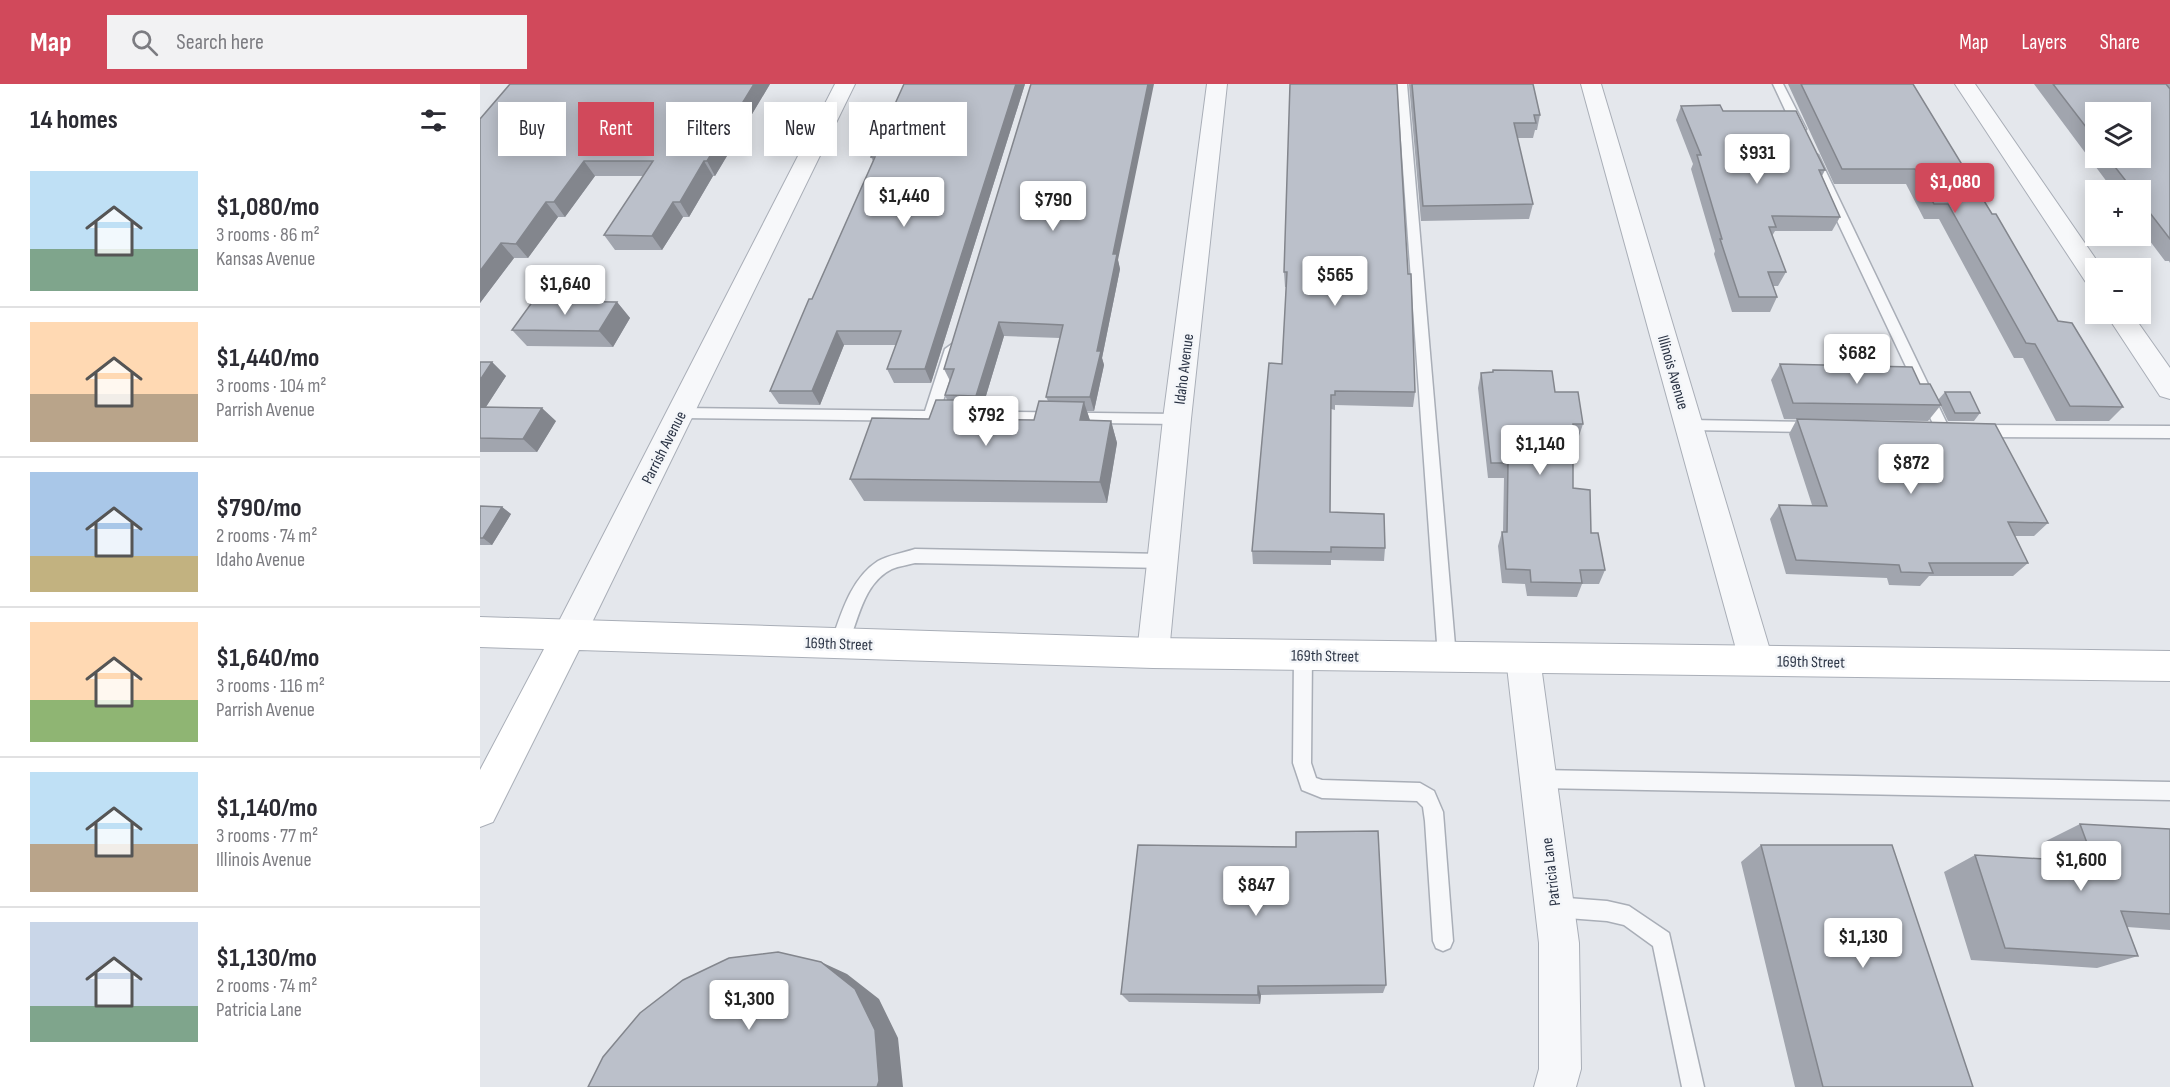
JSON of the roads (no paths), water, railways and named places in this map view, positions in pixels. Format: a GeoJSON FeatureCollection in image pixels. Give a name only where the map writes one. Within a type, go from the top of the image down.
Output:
{"type":"FeatureCollection","features":[{"type":"Feature","properties":{"kind":"street","name":"Parrish Avenue"},"geometry":{"type":"LineString","coordinates":[[480,809],[845,84]]}},
{"type":"Feature","properties":{"kind":"street","name":"Idaho Avenue"},"geometry":{"type":"LineString","coordinates":[[1153,653],[1177,418],[1217,84]]}},
{"type":"Feature","properties":{"kind":"street","name":"Illinois Avenue"},"geometry":{"type":"LineString","coordinates":[[1591,84],[1756,660]]}},
{"type":"Feature","properties":{"kind":"street"},"geometry":{"type":"LineString","coordinates":[[1965,84],[2085,262]]}},
{"type":"Feature","properties":{"kind":"street"},"geometry":{"type":"LineString","coordinates":[[2126,324],[2170,389]]}},
{"type":"Feature","properties":{"kind":"street","name":"169th Street"},"geometry":{"type":"LineString","coordinates":[[480,633],[1153,653],[2170,666]]}},
{"type":"Feature","properties":{"kind":"street","name":"Patricia Lane"},"geometry":{"type":"LineString","coordinates":[[1523,658],[1559,943],[1560,1069],[1555,1087]]}},
{"type":"Feature","properties":{"kind":"lane"},"geometry":{"type":"LineString","coordinates":[[1402,84],[1447,657]]}},
{"type":"Feature","properties":{"kind":"lane"},"geometry":{"type":"LineString","coordinates":[[1778,84],[1949,430],[2170,432]]}},
{"type":"Feature","properties":{"kind":"lane"},"geometry":{"type":"LineString","coordinates":[[931,416],[956,336]]}},
{"type":"Feature","properties":{"kind":"lane"},"geometry":{"type":"LineString","coordinates":[[681,413],[1177,418]]}},
{"type":"Feature","properties":{"kind":"lane"},"geometry":{"type":"LineString","coordinates":[[1689,425],[1828,428]]}},
{"type":"Feature","properties":{"kind":"lane"},"geometry":{"type":"LineString","coordinates":[[840,643],[855,601],[867,580],[886,565],[915,556],[1163,561]]}},
{"type":"Feature","properties":{"kind":"lane"},"geometry":{"type":"LineString","coordinates":[[1304,655],[1302,764],[1304,775],[1309,784],[1322,789],[1420,792],[1427,797],[1433,806],[1435,821],[1443,940]]}},
{"type":"Feature","properties":{"kind":"lane"},"geometry":{"type":"LineString","coordinates":[[1539,779],[2170,791]]}},
{"type":"Feature","properties":{"kind":"lane"},"geometry":{"type":"LineString","coordinates":[[1554,907],[1607,911],[1629,916],[1662,940],[1694,1087]]}}]}
